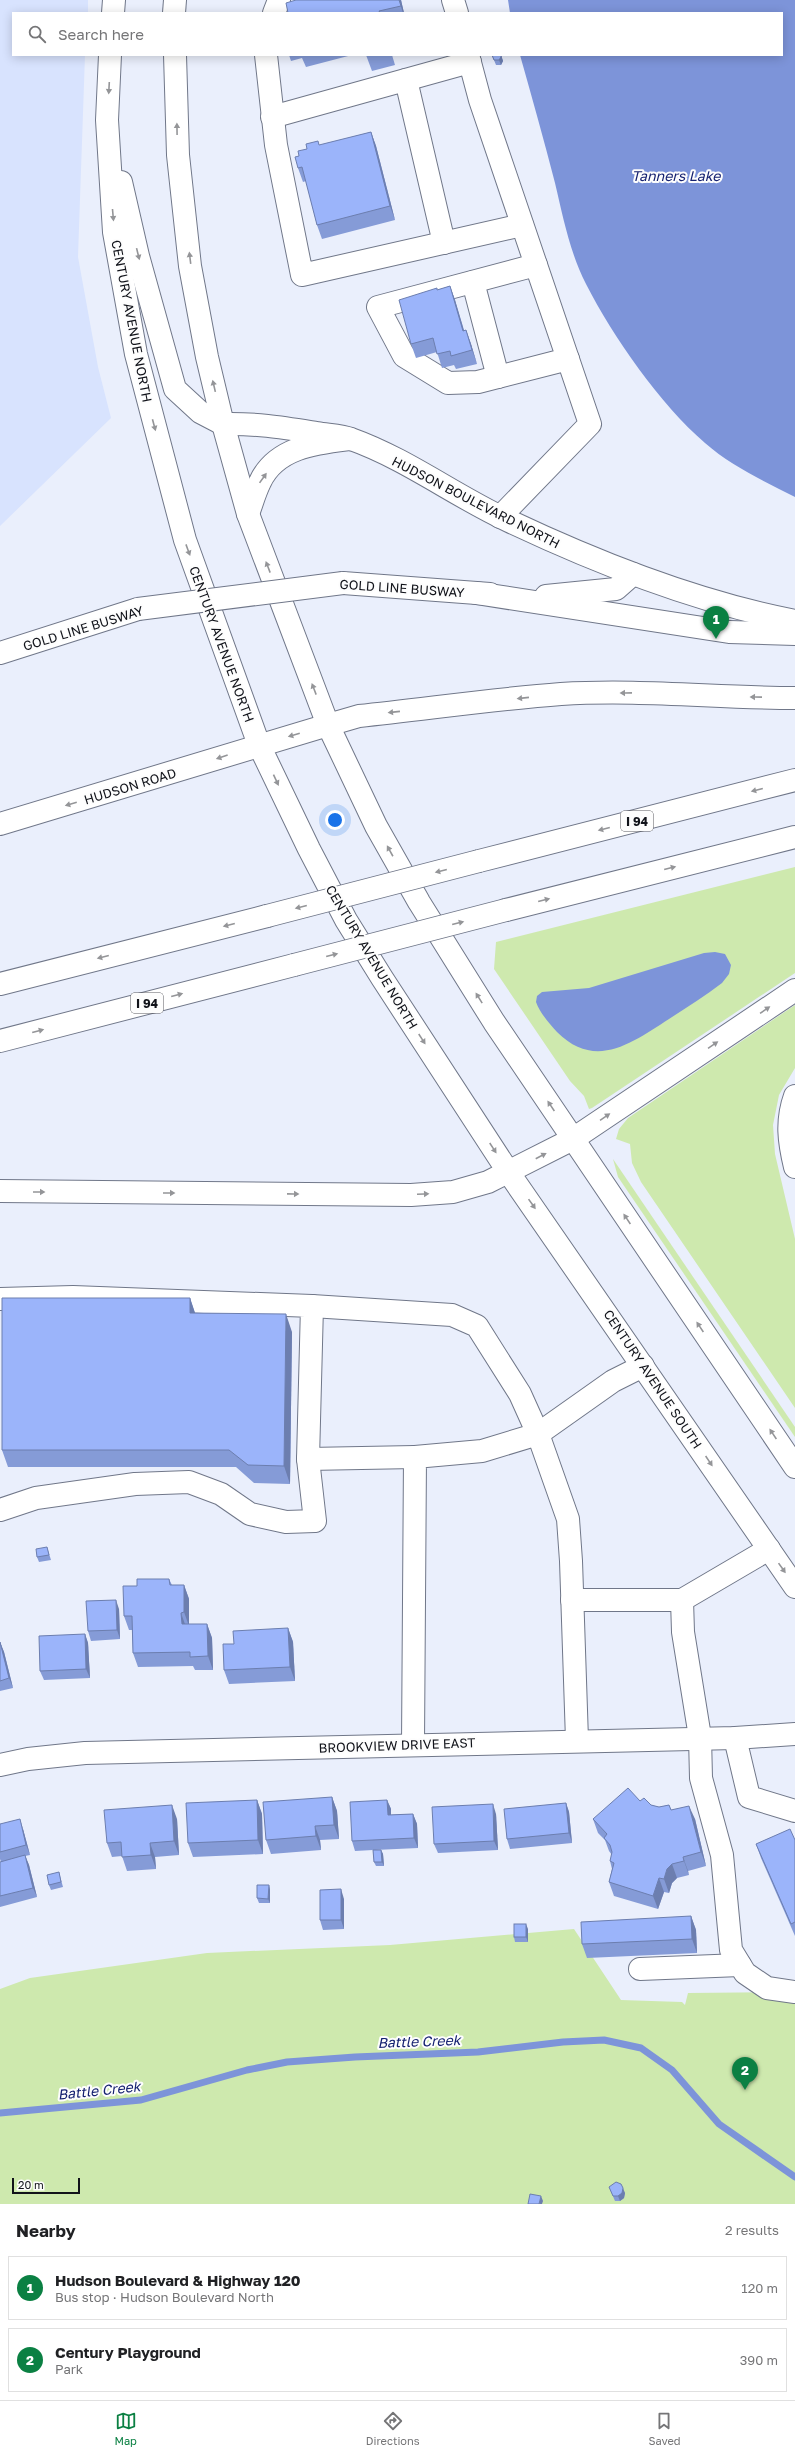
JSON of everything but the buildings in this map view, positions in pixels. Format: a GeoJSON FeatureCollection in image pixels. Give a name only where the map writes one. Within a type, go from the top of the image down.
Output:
{"type":"FeatureCollection","features":[{"type":"Feature","properties":{"kind":"main road"},"geometry":{"type":"LineString","coordinates":[[113,12],[114,0]]}},
{"type":"Feature","properties":{"kind":"main road"},"geometry":{"type":"LineString","coordinates":[[174,0],[174,12]]}},
{"type":"Feature","properties":{"kind":"main road"},"geometry":{"type":"LineString","coordinates":[[274,12],[279,0]]}},
{"type":"Feature","properties":{"kind":"main road"},"geometry":{"type":"LineString","coordinates":[[453,0],[457,12]]}},
{"type":"Feature","properties":{"kind":"main road","name":"CENTURY AVENUE NORTH"},"geometry":{"type":"LineString","coordinates":[[110,56],[107,120],[114,232],[140,373],[184,540],[259,745],[309,849],[346,920],[509,1173]]}},
{"type":"Feature","properties":{"kind":"main road"},"geometry":{"type":"LineString","coordinates":[[175,56],[178,155],[190,266],[207,357],[223,424],[248,514],[328,725],[376,826],[419,902],[494,1022],[795,1467]]}},
{"type":"Feature","properties":{"kind":"main road"},"geometry":{"type":"LineString","coordinates":[[266,56],[276,145],[302,275],[522,225]]}},
{"type":"Feature","properties":{"kind":"main road"},"geometry":{"type":"LineString","coordinates":[[272,116],[406,80],[469,59],[480,100],[590,424],[500,517]]}},
{"type":"Feature","properties":{"kind":"main road"},"geometry":{"type":"LineString","coordinates":[[406,80],[444,243]]}},
{"type":"Feature","properties":{"kind":"main road"},"geometry":{"type":"LineString","coordinates":[[107,120],[138,256],[175,390],[200,412],[223,424]]}},
{"type":"Feature","properties":{"kind":"main road"},"geometry":{"type":"LineString","coordinates":[[536,265],[378,308],[404,356],[448,383],[478,382],[568,359]]}},
{"type":"Feature","properties":{"kind":"main road"},"geometry":{"type":"LineString","coordinates":[[473,282],[498,377]]}},
{"type":"Feature","properties":{"kind":"main road","name":"HUDSON BOULEVARD NORTH"},"geometry":{"type":"LineString","coordinates":[[223,424],[255,423],[350,438],[428,476],[500,517],[564,547],[685,593],[754,612],[795,621]]}},
{"type":"Feature","properties":{"kind":"main road"},"geometry":{"type":"LineString","coordinates":[[248,514],[260,480],[275,462],[291,452],[313,443],[350,438]]}},
{"type":"Feature","properties":{"kind":"main road","name":"GOLD LINE BUSWAY"},"geometry":{"type":"LineString","coordinates":[[0,653],[138,609],[343,583],[539,596],[616,589],[633,574]]}},
{"type":"Feature","properties":{"kind":"main road","name":"GOLD LINE BUSWAY"},"geometry":{"type":"LineString","coordinates":[[476,593],[729,632],[795,634]]}},
{"type":"Feature","properties":{"kind":"main road","name":"HUDSON ROAD"},"geometry":{"type":"LineString","coordinates":[[0,824],[359,716],[562,694],[667,692],[753,698],[795,698]]}},
{"type":"Feature","properties":{"kind":"main road","name":"I 94"},"geometry":{"type":"LineString","coordinates":[[0,984],[795,780]]}},
{"type":"Feature","properties":{"kind":"main road","name":"I 94"},"geometry":{"type":"LineString","coordinates":[[0,1041],[795,837]]}},
{"type":"Feature","properties":{"kind":"main road"},"geometry":{"type":"LineString","coordinates":[[0,1191],[426,1194],[465,1189],[488,1182],[509,1173],[573,1139],[795,990]]}},
{"type":"Feature","properties":{"kind":"main road"},"geometry":{"type":"LineString","coordinates":[[795,1096],[789,1116],[788,1130],[795,1167]]}},
{"type":"Feature","properties":{"kind":"main road","name":"CENTURY AVENUE SOUTH"},"geometry":{"type":"LineString","coordinates":[[509,1173],[795,1587]]}},
{"type":"Feature","properties":{"kind":"main road"},"geometry":{"type":"LineString","coordinates":[[0,1299],[73,1297],[312,1306],[452,1315],[477,1326],[520,1394],[538,1434],[568,1519],[577,1740]]}},
{"type":"Feature","properties":{"kind":"main road"},"geometry":{"type":"LineString","coordinates":[[0,1510],[36,1498],[135,1484],[189,1482],[221,1494],[250,1514],[286,1522],[315,1522],[308,1459],[312,1306]]}},
{"type":"Feature","properties":{"kind":"main road"},"geometry":{"type":"LineString","coordinates":[[308,1459],[414,1457],[482,1451],[538,1434],[613,1382],[643,1366]]}},
{"type":"Feature","properties":{"kind":"main road"},"geometry":{"type":"LineString","coordinates":[[414,1457],[414,1744]]}},
{"type":"Feature","properties":{"kind":"main road"},"geometry":{"type":"LineString","coordinates":[[572,1600],[682,1600],[769,1550]]}},
{"type":"Feature","properties":{"kind":"main road"},"geometry":{"type":"LineString","coordinates":[[682,1600],[683,1632],[700,1737],[701,1778],[722,1855],[731,1950],[745,1973],[767,1988],[795,1992]]}},
{"type":"Feature","properties":{"kind":"main road","name":"BROOKVIEW DRIVE EAST"},"geometry":{"type":"LineString","coordinates":[[0,1765],[28,1759],[85,1753],[700,1737],[735,1738],[795,1734]]}},
{"type":"Feature","properties":{"kind":"main road"},"geometry":{"type":"LineString","coordinates":[[735,1738],[749,1797],[795,1811]]}},
{"type":"Feature","properties":{"kind":"main road"},"geometry":{"type":"LineString","coordinates":[[640,1969],[740,1965]]}},
{"type":"Feature","properties":{"kind":"shaded area"},"geometry":{"type":"Polygon","coordinates":[[[0,0],[88,0],[88,12],[12,12],[12,56],[85,56],[78,257],[98,367],[111,418],[0,526],[0,0]]]}},
{"type":"Feature","properties":{"kind":"green space"},"geometry":{"type":"Polygon","coordinates":[[[795,867],[795,973],[592,1108],[589,1109],[584,1096],[570,1081],[494,969],[496,942],[795,867]]]}},
{"type":"Feature","properties":{"kind":"green space"},"geometry":{"type":"Polygon","coordinates":[[[795,1005],[795,1068],[779,1095],[773,1125],[775,1154],[795,1239],[795,1408],[641,1182],[632,1163],[630,1144],[616,1139],[619,1129],[628,1118],[795,1005]]]}},
{"type":"Feature","properties":{"kind":"green space"},"geometry":{"type":"Polygon","coordinates":[[[613,1159],[795,1427],[795,1437],[618,1177],[613,1159]]]}},
{"type":"Feature","properties":{"kind":"green space"},"geometry":{"type":"Polygon","coordinates":[[[574,1929],[621,2000],[682,2002],[685,2005],[688,1993],[795,1992],[795,2204],[0,2204],[0,1989],[30,1978],[207,1953],[390,1945],[574,1929]]]}},
{"type":"Feature","properties":{"kind":"water","name":"Tanners Lake"},"geometry":{"type":"Polygon","coordinates":[[[508,0],[795,0],[795,497],[737,466],[705,443],[671,409],[655,390],[610,326],[580,272],[571,247],[547,151],[520,56],[783,56],[783,12],[510,12],[508,0]]]}},
{"type":"Feature","properties":{"kind":"water"},"geometry":{"type":"Polygon","coordinates":[[[715,952],[725,954],[731,965],[729,974],[722,983],[642,1036],[628,1044],[614,1049],[600,1051],[586,1050],[572,1044],[551,1025],[542,1014],[536,1002],[537,996],[542,992],[589,988],[704,953],[715,952]]]}},
{"type":"Feature","properties":{"kind":"waterway","name":"Battle Creek"},"geometry":{"type":"LineString","coordinates":[[0,2113],[141,2100],[247,2070],[287,2062],[355,2057],[478,2052],[563,2042],[604,2040],[641,2048],[672,2070],[719,2124],[795,2177]]}},
{"type":"Feature","properties":{"kind":"place","name":"Hudson Boulevard & Highway 120"},"geometry":{"type":"Point","coordinates":[716,639]}},
{"type":"Feature","properties":{"kind":"place","name":"Century Playground"},"geometry":{"type":"Point","coordinates":[745,2090]}}]}
